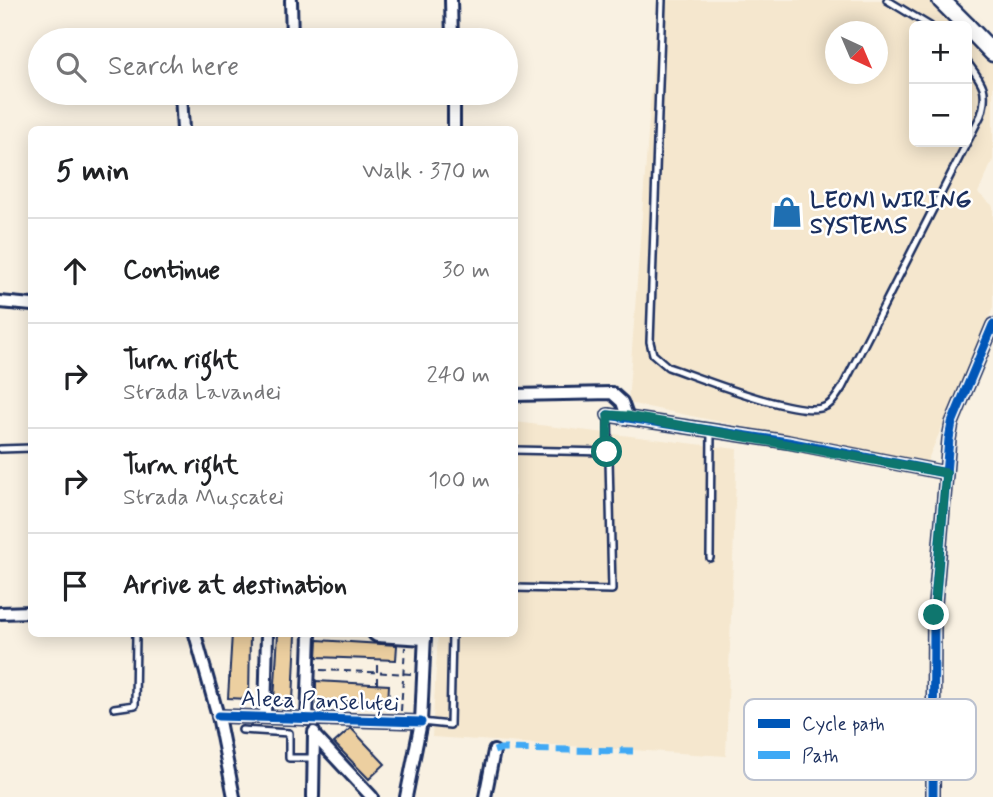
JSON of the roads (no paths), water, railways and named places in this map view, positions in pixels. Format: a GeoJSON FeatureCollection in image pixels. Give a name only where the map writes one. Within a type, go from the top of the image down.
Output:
{"type":"FeatureCollection","features":[{"type":"Feature","properties":{"kind":"street"},"geometry":{"type":"LineString","coordinates":[[291,0],[292,28]]}},
{"type":"Feature","properties":{"kind":"street"},"geometry":{"type":"LineString","coordinates":[[451,0],[452,28]]}},
{"type":"Feature","properties":{"kind":"street"},"geometry":{"type":"LineString","coordinates":[[941,0],[962,21]]}},
{"type":"Feature","properties":{"kind":"street"},"geometry":{"type":"LineString","coordinates":[[972,31],[993,53]]}},
{"type":"Feature","properties":{"kind":"street"},"geometry":{"type":"LineString","coordinates":[[182,105],[183,126]]}},
{"type":"Feature","properties":{"kind":"street"},"geometry":{"type":"LineString","coordinates":[[453,105],[454,126]]}},
{"type":"Feature","properties":{"kind":"street"},"geometry":{"type":"LineString","coordinates":[[0,302],[28,305]]}},
{"type":"Feature","properties":{"kind":"street"},"geometry":{"type":"LineString","coordinates":[[934,699],[934,615],[952,423],[993,326]]}},
{"type":"Feature","properties":{"kind":"street"},"geometry":{"type":"LineString","coordinates":[[518,395],[612,393],[622,402],[627,416]]}},
{"type":"Feature","properties":{"kind":"street"},"geometry":{"type":"LineString","coordinates":[[608,415],[710,429],[946,473]]}},
{"type":"Feature","properties":{"kind":"street"},"geometry":{"type":"LineString","coordinates":[[0,613],[28,612]]}},
{"type":"Feature","properties":{"kind":"street"},"geometry":{"type":"LineString","coordinates":[[196,637],[218,716],[234,797]]}},
{"type":"Feature","properties":{"kind":"street"},"geometry":{"type":"LineString","coordinates":[[265,717],[267,637]]}},
{"type":"Feature","properties":{"kind":"street"},"geometry":{"type":"LineString","coordinates":[[310,637],[311,719],[314,735],[313,797]]}},
{"type":"Feature","properties":{"kind":"street"},"geometry":{"type":"LineString","coordinates":[[393,637],[419,637]]}},
{"type":"Feature","properties":{"kind":"street"},"geometry":{"type":"LineString","coordinates":[[406,797],[421,722],[425,637]]}},
{"type":"Feature","properties":{"kind":"street","name":"Aleea Panseluței"},"geometry":{"type":"LineString","coordinates":[[218,716],[421,722]]}},
{"type":"Feature","properties":{"kind":"street"},"geometry":{"type":"LineString","coordinates":[[314,735],[372,797]]}},
{"type":"Feature","properties":{"kind":"street"},"geometry":{"type":"LineString","coordinates":[[485,797],[494,751]]}},
{"type":"Feature","properties":{"kind":"lane"},"geometry":{"type":"LineString","coordinates":[[662,0],[650,342],[653,354],[668,367],[780,405],[810,410],[825,407],[835,399],[842,388],[981,115],[987,98],[983,85],[972,69]]}},
{"type":"Feature","properties":{"kind":"lane"},"geometry":{"type":"LineString","coordinates":[[887,0],[922,21]]}},
{"type":"Feature","properties":{"kind":"lane"},"geometry":{"type":"LineString","coordinates":[[518,588],[612,590],[608,415]]}},
{"type":"Feature","properties":{"kind":"lane"},"geometry":{"type":"LineString","coordinates":[[710,429],[710,558]]}},
{"type":"Feature","properties":{"kind":"lane"},"geometry":{"type":"LineString","coordinates":[[0,449],[28,449]]}},
{"type":"Feature","properties":{"kind":"lane"},"geometry":{"type":"LineString","coordinates":[[518,450],[607,452]]}},
{"type":"Feature","properties":{"kind":"lane"},"geometry":{"type":"LineString","coordinates":[[114,708],[135,705],[136,637]]}},
{"type":"Feature","properties":{"kind":"lane"},"geometry":{"type":"LineString","coordinates":[[421,722],[450,725],[452,637]]}},
{"type":"Feature","properties":{"kind":"lane"},"geometry":{"type":"LineString","coordinates":[[242,730],[289,733],[289,758],[313,758]]}},
{"type":"Feature","properties":{"kind":"place","name":"LEONI WIRING SYSTEMS"},"geometry":{"type":"Point","coordinates":[787,212]}}]}
